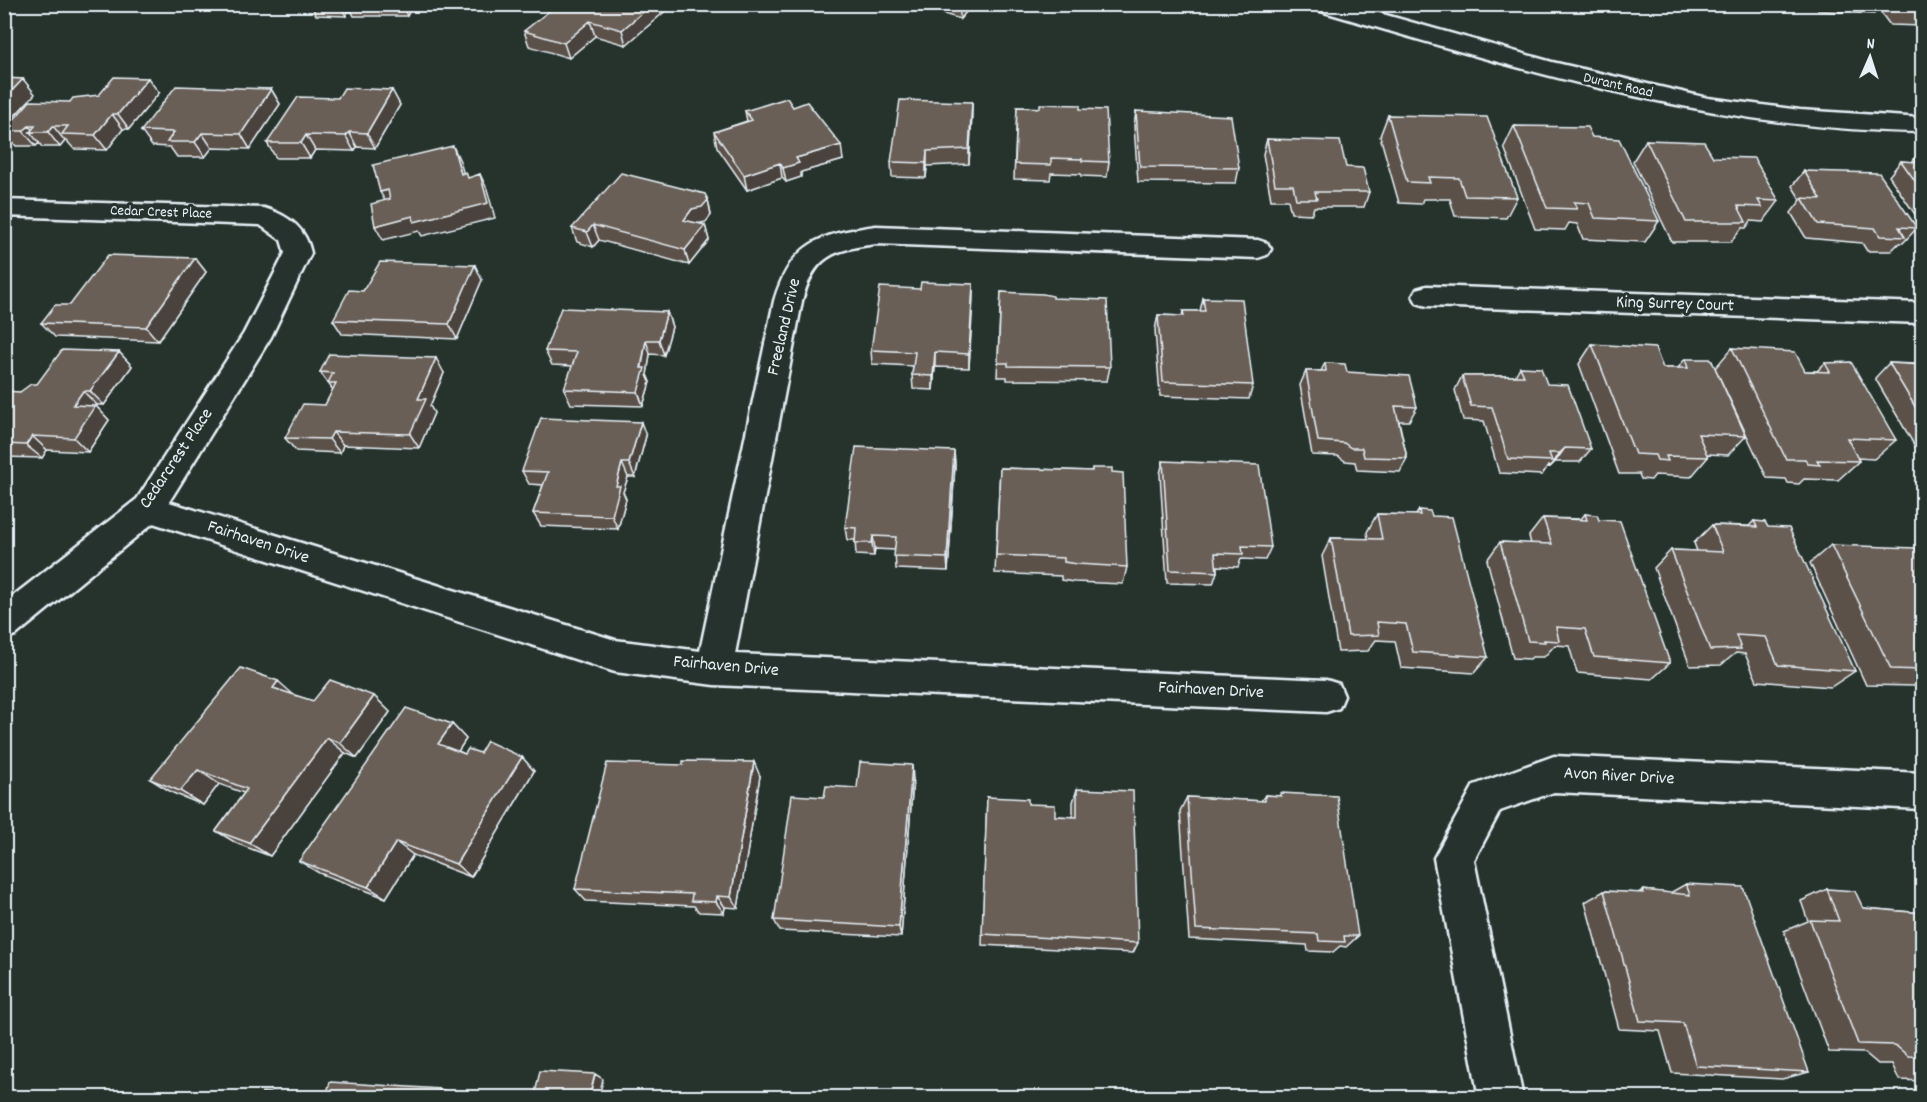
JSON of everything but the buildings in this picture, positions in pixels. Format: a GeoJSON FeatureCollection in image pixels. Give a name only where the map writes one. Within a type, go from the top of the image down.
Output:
{"type":"FeatureCollection","features":[{"type":"Feature","properties":{"kind":"street","name":"Durant Road"},"geometry":{"type":"LineString","coordinates":[[1322,4],[1518,61],[1680,100],[1796,116],[1923,125]]}},
{"type":"Feature","properties":{"kind":"street","name":"Cedar Crest Place"},"geometry":{"type":"LineString","coordinates":[[4,207],[264,217],[290,231],[298,253]]}},
{"type":"Feature","properties":{"kind":"street","name":"Freeland Drive"},"geometry":{"type":"LineString","coordinates":[[714,669],[788,301],[799,268],[810,258],[841,242],[876,235],[1258,249]]}},
{"type":"Feature","properties":{"kind":"street","name":"Cedarcrest Place"},"geometry":{"type":"LineString","coordinates":[[4,624],[148,508],[257,337],[298,253]]}},
{"type":"Feature","properties":{"kind":"street","name":"King Surrey Court"},"geometry":{"type":"LineString","coordinates":[[1427,296],[1923,313]]}},
{"type":"Feature","properties":{"kind":"street","name":"Fairhaven Drive"},"geometry":{"type":"LineString","coordinates":[[148,508],[615,656],[714,669],[1326,696]]}},
{"type":"Feature","properties":{"kind":"street","name":"Avon River Drive"},"geometry":{"type":"LineString","coordinates":[[1501,1098],[1454,858],[1487,798],[1554,774],[1923,791]]}}]}
